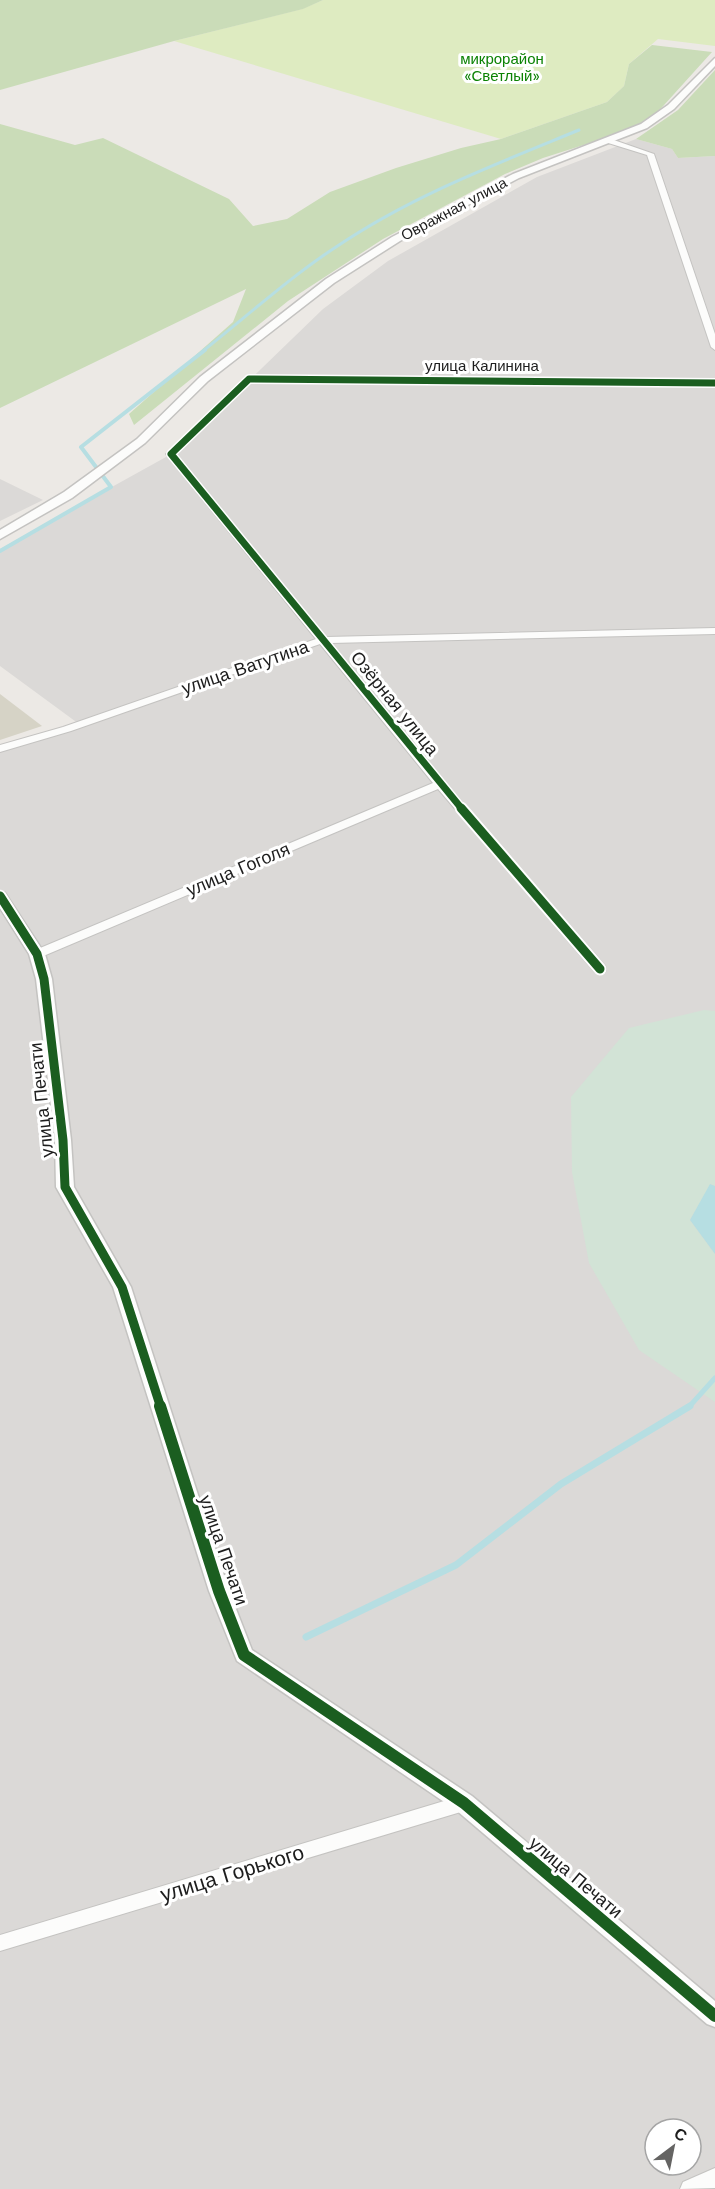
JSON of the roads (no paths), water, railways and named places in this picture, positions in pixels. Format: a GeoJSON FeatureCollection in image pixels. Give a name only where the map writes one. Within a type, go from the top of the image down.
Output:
{"type":"FeatureCollection","features":[{"type":"Feature","properties":{"kind":"street","name":"Овражная улица"},"geometry":{"type":"LineString","coordinates":[[0,535],[68,495],[141,441],[204,379],[330,281],[396,239],[516,176],[644,126],[671,107],[715,61]]}},
{"type":"Feature","properties":{"kind":"street"},"geometry":{"type":"LineString","coordinates":[[608,140],[650,154],[715,347]]}},
{"type":"Feature","properties":{"kind":"street","name":"улица Калинина"},"geometry":{"type":"LineString","coordinates":[[171,454],[249,379],[715,383]]}},
{"type":"Feature","properties":{"kind":"street","name":"Озёрная улица"},"geometry":{"type":"LineString","coordinates":[[171,454],[440,784],[600,969]]}},
{"type":"Feature","properties":{"kind":"street","name":"улица Ватутина"},"geometry":{"type":"LineString","coordinates":[[0,749],[78,725],[322,640],[715,631]]}},
{"type":"Feature","properties":{"kind":"street","name":"улица Гоголя"},"geometry":{"type":"LineString","coordinates":[[37,954],[440,784]]}},
{"type":"Feature","properties":{"kind":"street","name":"улица Печати"},"geometry":{"type":"LineString","coordinates":[[0,896],[37,954],[44,979],[56,1076],[65,1187],[122,1287],[219,1591],[244,1655],[464,1803],[715,2016]]}},
{"type":"Feature","properties":{"kind":"street","name":"улица Горького"},"geometry":{"type":"LineString","coordinates":[[0,1943],[464,1803]]}},
{"type":"Feature","properties":{"kind":"street"},"geometry":{"type":"LineString","coordinates":[[690,2189],[715,2178]]}},
{"type":"Feature","properties":{"kind":"water"},"geometry":{"type":"Polygon","coordinates":[[[710,1184],[715,1186],[715,1254],[690,1220],[710,1184]]]}},
{"type":"Feature","properties":{"kind":"waterway"},"geometry":{"type":"LineString","coordinates":[[203,351],[302,271],[365,229],[454,182],[579,130]]}},
{"type":"Feature","properties":{"kind":"waterway"},"geometry":{"type":"LineString","coordinates":[[0,551],[111,487],[81,447],[205,350]]}},
{"type":"Feature","properties":{"kind":"waterway"},"geometry":{"type":"LineString","coordinates":[[690,1406],[715,1378]]}},
{"type":"Feature","properties":{"kind":"waterway"},"geometry":{"type":"LineString","coordinates":[[306,1637],[456,1565],[561,1484],[690,1406]]}},
{"type":"Feature","properties":{"kind":"park label","name":"микрорайон «Светлый»"},"geometry":{"type":"Point","coordinates":[502,68]}}]}
